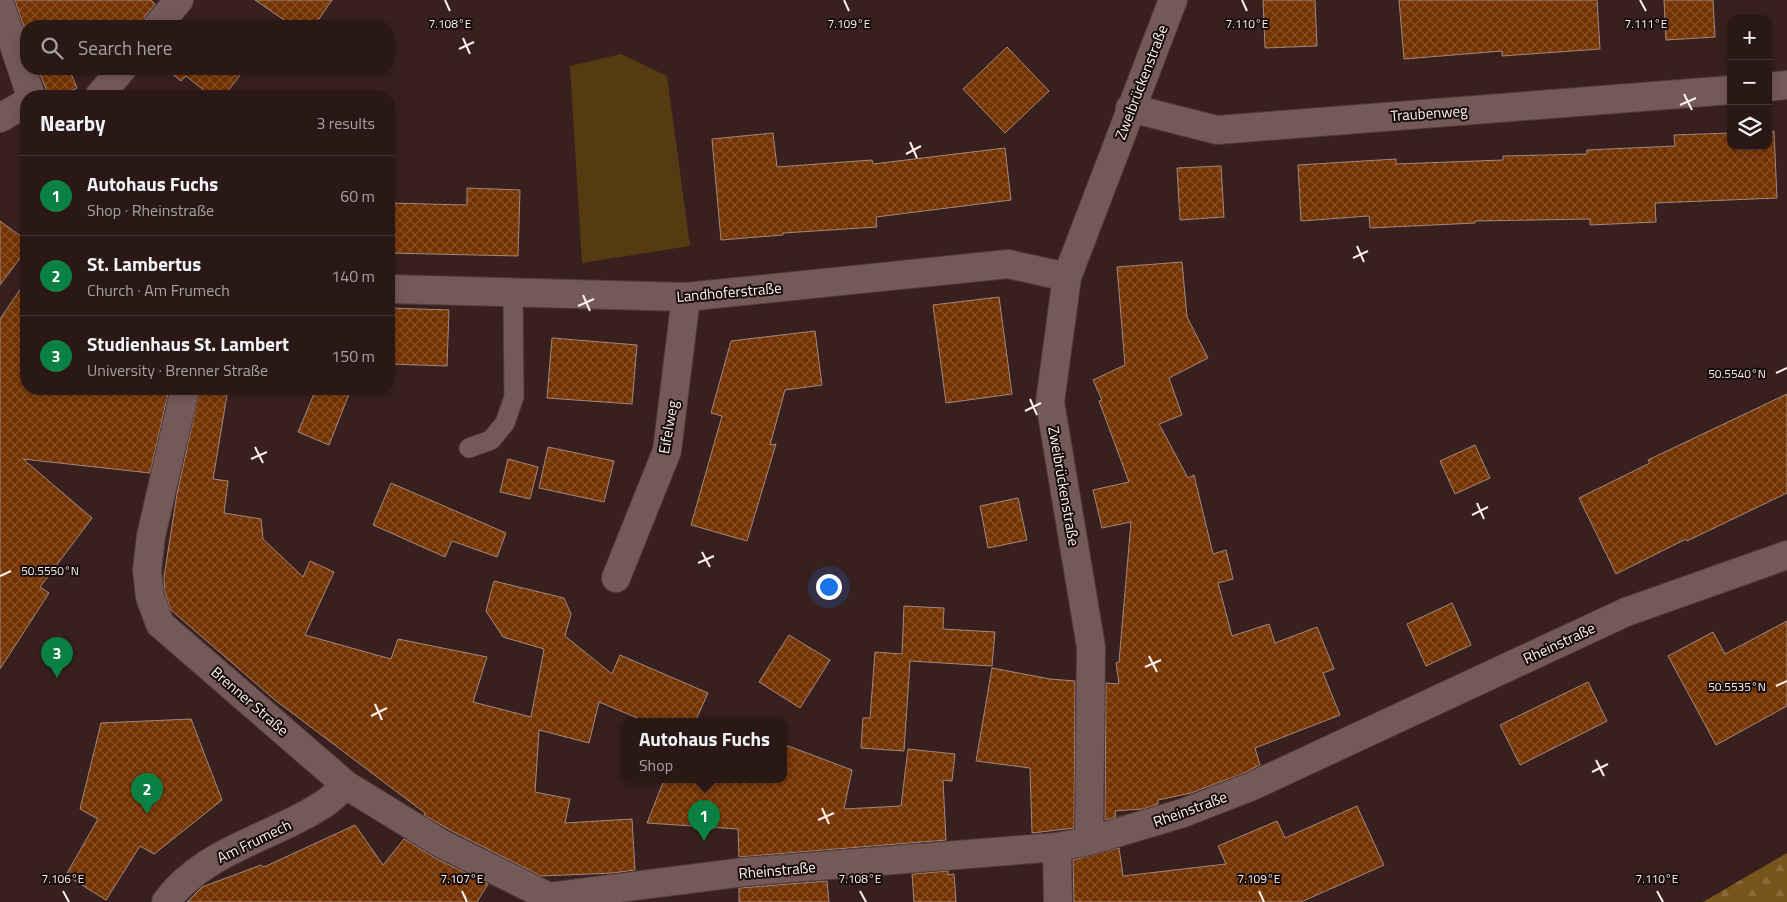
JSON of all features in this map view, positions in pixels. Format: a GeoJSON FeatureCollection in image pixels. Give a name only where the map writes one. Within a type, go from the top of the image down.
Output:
{"type":"FeatureCollection","features":[{"type":"Feature","properties":{"kind":"street"},"geometry":{"type":"LineString","coordinates":[[162,20],[179,0]]}},
{"type":"Feature","properties":{"kind":"street","name":"Zweibrückenstraße"},"geometry":{"type":"LineString","coordinates":[[1090,841],[1091,647],[1050,402],[1067,277],[1130,108],[1173,0]]}},
{"type":"Feature","properties":{"kind":"street"},"geometry":{"type":"LineString","coordinates":[[0,4],[20,63]]}},
{"type":"Feature","properties":{"kind":"street"},"geometry":{"type":"LineString","coordinates":[[24,75],[29,90]]}},
{"type":"Feature","properties":{"kind":"street"},"geometry":{"type":"LineString","coordinates":[[104,90],[117,75]]}},
{"type":"Feature","properties":{"kind":"street"},"geometry":{"type":"LineString","coordinates":[[1772,87],[1787,85]]}},
{"type":"Feature","properties":{"kind":"street","name":"Traubenweg"},"geometry":{"type":"LineString","coordinates":[[1130,108],[1217,130],[1727,90]]}},
{"type":"Feature","properties":{"kind":"street"},"geometry":{"type":"LineString","coordinates":[[0,118],[20,106]]}},
{"type":"Feature","properties":{"kind":"street","name":"Landhoferstraße"},"geometry":{"type":"LineString","coordinates":[[395,289],[686,297],[1008,264],[1067,277]]}},
{"type":"Feature","properties":{"kind":"street","name":"Eifelweg"},"geometry":{"type":"LineString","coordinates":[[616,578],[666,451],[686,297]]}},
{"type":"Feature","properties":{"kind":"street","name":"Brenner Straße"},"geometry":{"type":"LineString","coordinates":[[184,395],[151,536],[147,570],[150,597],[160,624],[346,785],[442,844],[548,899]]}},
{"type":"Feature","properties":{"kind":"street","name":"Rheinstraße"},"geometry":{"type":"LineString","coordinates":[[548,899],[744,872],[1057,847],[1090,841],[1183,814],[1250,787],[1626,612],[1787,555]]}},
{"type":"Feature","properties":{"kind":"street","name":"Am Frumech"},"geometry":{"type":"LineString","coordinates":[[166,902],[175,890],[201,867],[234,848],[291,823],[321,806],[346,785]]}},
{"type":"Feature","properties":{"kind":"street"},"geometry":{"type":"LineString","coordinates":[[1057,847],[1058,902]]}},
{"type":"Feature","properties":{"kind":"lane"},"geometry":{"type":"LineString","coordinates":[[469,448],[491,440],[505,423],[514,397],[513,292]]}},
{"type":"Feature","properties":{"kind":"green space"},"geometry":{"type":"Polygon","coordinates":[[[1787,853],[1787,902],[1703,902],[1787,853]]]}},
{"type":"Feature","properties":{"kind":"shaded area"},"geometry":{"type":"Polygon","coordinates":[[[621,54],[667,76],[690,246],[582,263],[570,66],[621,54]]]}},
{"type":"Feature","properties":{"kind":"building"},"geometry":{"type":"Polygon","coordinates":[[[15,0],[151,0],[155,4],[144,20],[22,20],[15,0]]]}},
{"type":"Feature","properties":{"kind":"building"},"geometry":{"type":"Polygon","coordinates":[[[255,0],[332,0],[318,20],[284,20],[255,0]]]}},
{"type":"Feature","properties":{"kind":"building"},"geometry":{"type":"Polygon","coordinates":[[[1263,0],[1315,0],[1317,46],[1265,48],[1263,0]]]}},
{"type":"Feature","properties":{"kind":"building"},"geometry":{"type":"Polygon","coordinates":[[[1399,0],[1597,0],[1600,49],[1502,56],[1502,51],[1404,59],[1399,0]]]}},
{"type":"Feature","properties":{"kind":"building"},"geometry":{"type":"Polygon","coordinates":[[[1664,0],[1713,0],[1715,37],[1666,40],[1664,0]]]}},
{"type":"Feature","properties":{"kind":"building"},"geometry":{"type":"Polygon","coordinates":[[[1007,47],[1049,91],[1005,133],[963,89],[1007,47]]]}},
{"type":"Feature","properties":{"kind":"building"},"geometry":{"type":"Polygon","coordinates":[[[40,75],[72,75],[77,88],[73,90],[47,90],[40,75]]]}},
{"type":"Feature","properties":{"kind":"building"},"geometry":{"type":"Polygon","coordinates":[[[174,75],[240,75],[229,90],[204,90],[186,76],[181,81],[174,75]]]}},
{"type":"Feature","properties":{"kind":"building"},"geometry":{"type":"Polygon","coordinates":[[[1772,131],[1774,131],[1777,198],[1655,203],[1656,222],[1590,225],[1590,219],[1475,221],[1475,223],[1370,228],[1369,216],[1301,221],[1298,165],[1396,159],[1396,164],[1503,160],[1503,156],[1587,154],[1587,150],[1675,146],[1674,135],[1727,133],[1727,150],[1772,150],[1772,131]]]}},
{"type":"Feature","properties":{"kind":"building"},"geometry":{"type":"Polygon","coordinates":[[[773,133],[777,167],[872,160],[873,164],[1005,148],[1011,200],[876,217],[877,227],[783,233],[783,235],[721,240],[712,139],[773,133]]]}},
{"type":"Feature","properties":{"kind":"building"},"geometry":{"type":"Polygon","coordinates":[[[1221,166],[1224,217],[1180,220],[1177,168],[1221,166]]]}},
{"type":"Feature","properties":{"kind":"building"},"geometry":{"type":"Polygon","coordinates":[[[467,188],[520,190],[518,256],[395,253],[395,203],[467,205],[467,188]]]}},
{"type":"Feature","properties":{"kind":"building"},"geometry":{"type":"Polygon","coordinates":[[[0,221],[20,236],[20,258],[0,285],[0,221]]]}},
{"type":"Feature","properties":{"kind":"building"},"geometry":{"type":"Polygon","coordinates":[[[1182,262],[1187,317],[1208,358],[1169,378],[1182,415],[1159,424],[1188,478],[1194,475],[1213,554],[1226,550],[1233,579],[1218,583],[1232,636],[1269,624],[1275,643],[1317,627],[1334,669],[1323,673],[1340,715],[1255,748],[1260,765],[1244,773],[1191,793],[1158,800],[1158,804],[1143,809],[1115,811],[1116,817],[1105,820],[1106,683],[1119,684],[1116,663],[1119,662],[1131,522],[1102,528],[1093,490],[1129,482],[1099,401],[1102,400],[1093,380],[1125,365],[1117,267],[1182,262]]]}},
{"type":"Feature","properties":{"kind":"building"},"geometry":{"type":"Polygon","coordinates":[[[20,290],[20,395],[168,395],[150,473],[23,459],[92,518],[40,587],[49,593],[0,669],[0,319],[20,290]]]}},
{"type":"Feature","properties":{"kind":"building"},"geometry":{"type":"Polygon","coordinates":[[[999,297],[1012,394],[946,403],[933,305],[999,297]]]}},
{"type":"Feature","properties":{"kind":"building"},"geometry":{"type":"Polygon","coordinates":[[[395,308],[449,310],[447,366],[395,364],[395,308]]]}},
{"type":"Feature","properties":{"kind":"building"},"geometry":{"type":"Polygon","coordinates":[[[815,331],[822,385],[785,390],[770,445],[776,444],[747,541],[691,525],[722,416],[711,413],[731,341],[815,331]]]}},
{"type":"Feature","properties":{"kind":"building"},"geometry":{"type":"Polygon","coordinates":[[[552,338],[637,345],[632,404],[547,398],[552,338]]]}},
{"type":"Feature","properties":{"kind":"building"},"geometry":{"type":"Polygon","coordinates":[[[1787,394],[1787,493],[1687,541],[1686,539],[1616,574],[1579,498],[1650,463],[1648,460],[1787,394]]]}},
{"type":"Feature","properties":{"kind":"building"},"geometry":{"type":"Polygon","coordinates":[[[199,395],[227,395],[213,479],[228,481],[224,513],[261,519],[263,539],[303,577],[310,561],[334,572],[305,635],[391,659],[398,639],[487,657],[473,702],[531,717],[544,649],[503,637],[486,611],[494,581],[564,598],[571,614],[565,636],[612,674],[620,655],[708,693],[697,718],[637,718],[599,702],[589,743],[539,730],[535,792],[570,799],[565,823],[632,819],[635,870],[613,873],[541,876],[424,815],[425,813],[275,700],[171,610],[165,593],[164,577],[177,494],[199,395]]]}},
{"type":"Feature","properties":{"kind":"building"},"geometry":{"type":"Polygon","coordinates":[[[313,395],[349,395],[329,445],[298,432],[313,395]]]}},
{"type":"Feature","properties":{"kind":"building"},"geometry":{"type":"Polygon","coordinates":[[[1475,445],[1490,478],[1455,494],[1440,461],[1475,445]]]}},
{"type":"Feature","properties":{"kind":"building"},"geometry":{"type":"Polygon","coordinates":[[[548,447],[614,461],[604,502],[539,488],[548,447]]]}},
{"type":"Feature","properties":{"kind":"building"},"geometry":{"type":"Polygon","coordinates":[[[508,459],[538,467],[530,499],[500,492],[508,459]]]}},
{"type":"Feature","properties":{"kind":"building"},"geometry":{"type":"Polygon","coordinates":[[[391,483],[506,533],[497,557],[452,541],[445,557],[373,525],[391,483]]]}},
{"type":"Feature","properties":{"kind":"building"},"geometry":{"type":"Polygon","coordinates":[[[1018,498],[1027,540],[988,548],[980,506],[1018,498]]]}},
{"type":"Feature","properties":{"kind":"building"},"geometry":{"type":"Polygon","coordinates":[[[1452,603],[1471,645],[1426,666],[1407,624],[1452,603]]]}},
{"type":"Feature","properties":{"kind":"building"},"geometry":{"type":"Polygon","coordinates":[[[904,606],[944,608],[943,629],[995,632],[992,666],[910,661],[904,751],[861,748],[863,718],[870,718],[875,652],[902,654],[904,606]]]}},
{"type":"Feature","properties":{"kind":"building"},"geometry":{"type":"Polygon","coordinates":[[[1787,621],[1787,706],[1716,745],[1668,656],[1713,632],[1725,654],[1787,621]]]}},
{"type":"Feature","properties":{"kind":"building"},"geometry":{"type":"Polygon","coordinates":[[[789,635],[830,660],[800,708],[759,682],[789,635]]]}},
{"type":"Feature","properties":{"kind":"building"},"geometry":{"type":"Polygon","coordinates":[[[992,668],[1050,679],[1075,681],[1074,828],[1032,833],[1030,768],[976,761],[992,668]]]}},
{"type":"Feature","properties":{"kind":"building"},"geometry":{"type":"Polygon","coordinates":[[[1588,682],[1607,721],[1520,765],[1500,725],[1588,682]]]}},
{"type":"Feature","properties":{"kind":"building"},"geometry":{"type":"Polygon","coordinates":[[[191,719],[222,800],[154,854],[140,846],[106,900],[66,875],[98,819],[80,809],[101,723],[191,719]]]}},
{"type":"Feature","properties":{"kind":"building"},"geometry":{"type":"Polygon","coordinates":[[[787,746],[852,770],[844,809],[901,806],[908,749],[955,754],[952,781],[943,780],[946,840],[739,857],[738,829],[647,823],[663,783],[787,783],[787,746]]]}},
{"type":"Feature","properties":{"kind":"building"},"geometry":{"type":"Polygon","coordinates":[[[1357,806],[1384,865],[1301,902],[1074,902],[1073,860],[1119,848],[1123,876],[1226,864],[1218,846],[1277,821],[1285,838],[1357,806]]]}},
{"type":"Feature","properties":{"kind":"building"},"geometry":{"type":"Polygon","coordinates":[[[355,825],[383,865],[404,839],[435,858],[488,884],[477,902],[187,902],[202,887],[261,865],[264,867],[355,825]]]}},
{"type":"Feature","properties":{"kind":"building"},"geometry":{"type":"Polygon","coordinates":[[[948,871],[948,875],[954,874],[956,902],[914,902],[912,874],[948,871]]]}},
{"type":"Feature","properties":{"kind":"building"},"geometry":{"type":"Polygon","coordinates":[[[827,881],[829,902],[739,902],[739,888],[827,881]]]}},
{"type":"Feature","properties":{"kind":"place","name":"Studienhaus St. Lambert"},"geometry":{"type":"Point","coordinates":[57,678]}},
{"type":"Feature","properties":{"kind":"place","name":"St. Lambertus"},"geometry":{"type":"Point","coordinates":[147,814]}},
{"type":"Feature","properties":{"kind":"place","name":"Autohaus Fuchs"},"geometry":{"type":"Point","coordinates":[704,841]}}]}
